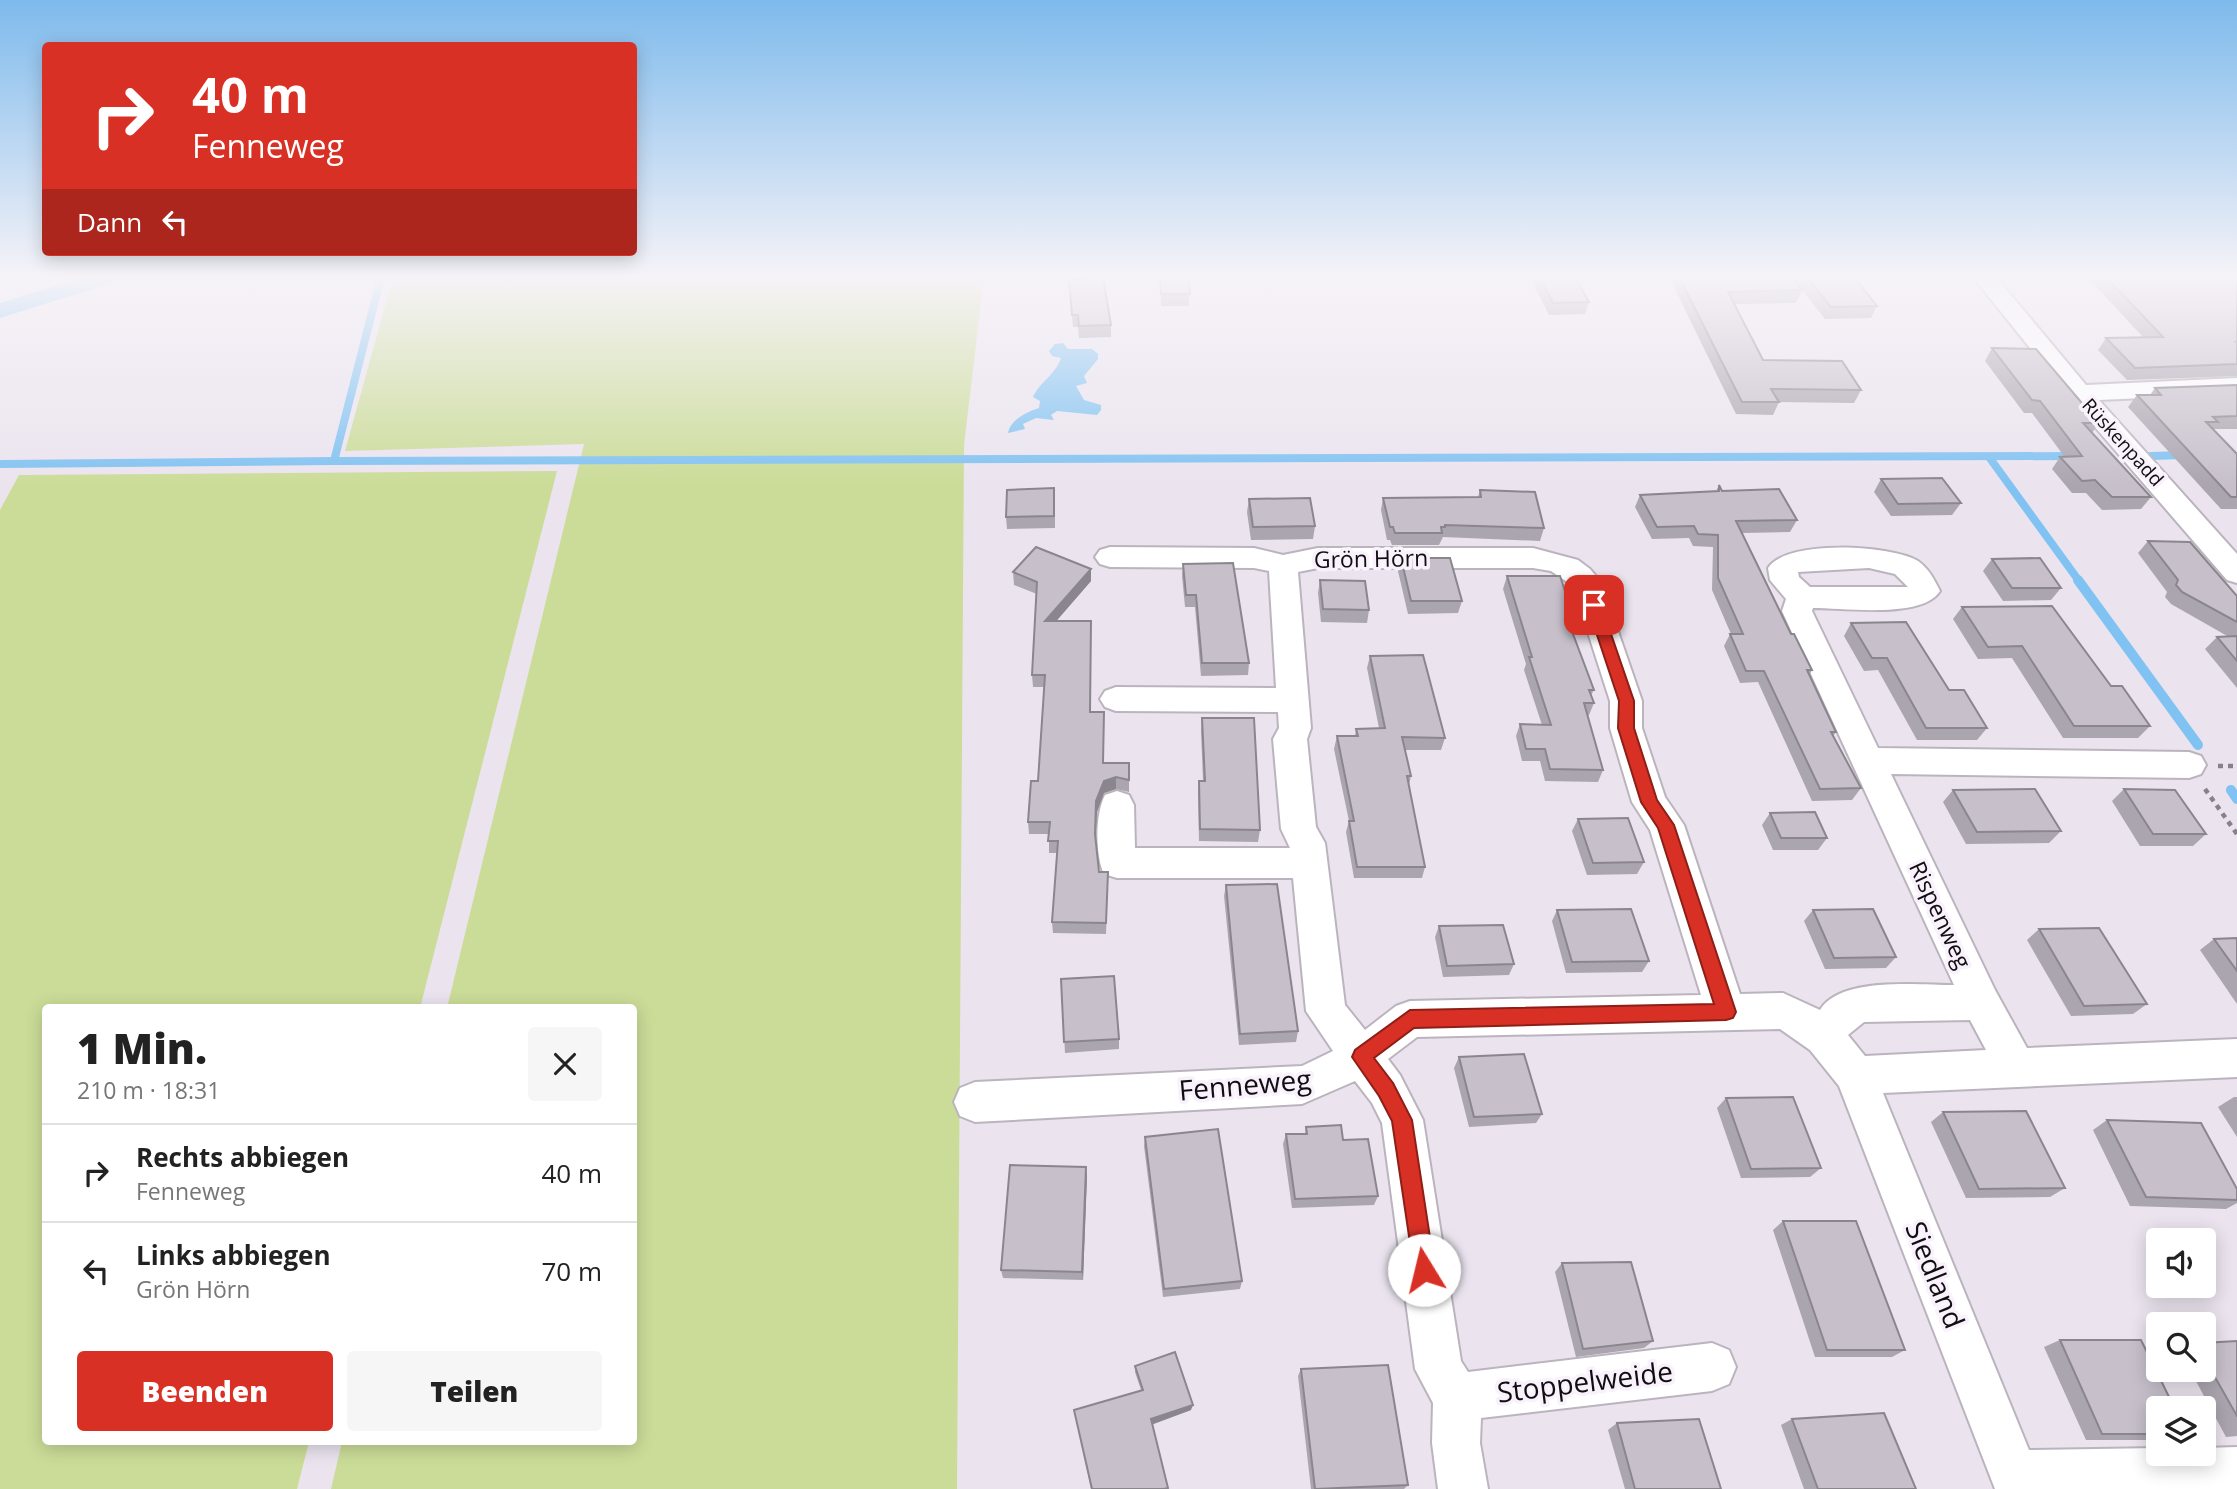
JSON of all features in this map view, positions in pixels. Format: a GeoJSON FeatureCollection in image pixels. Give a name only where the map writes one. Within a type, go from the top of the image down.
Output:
{"type":"FeatureCollection","features":[{"type":"Feature","properties":{"kind":"street","name":"Rüskenpadd"},"geometry":{"type":"LineString","coordinates":[[2042,346],[2237,573]]}},
{"type":"Feature","properties":{"kind":"street"},"geometry":{"type":"LineString","coordinates":[[2080,393],[2237,386]]}},
{"type":"Feature","properties":{"kind":"street"},"geometry":{"type":"LineString","coordinates":[[2207,537],[2237,536]]}},
{"type":"Feature","properties":{"kind":"street","name":"Grön Hörn"},"geometry":{"type":"LineString","coordinates":[[1110,557],[1254,558],[1283,565],[1318,558],[1533,558],[1566,565],[1577,572],[1586,582],[1626,701],[1626,728],[1649,802],[1666,825],[1726,1012]]}},
{"type":"Feature","properties":{"kind":"street","name":"Grön Hörn"},"geometry":{"type":"LineString","coordinates":[[1283,565],[1295,728],[1290,739],[1299,829],[1307,843],[1326,1011],[1361,1057]]}},
{"type":"Feature","properties":{"kind":"street","name":"Rispenweg"},"geometry":{"type":"LineString","coordinates":[[1802,597],[1797,611],[1981,1002],[2015,1066]]}},
{"type":"Feature","properties":{"kind":"street"},"geometry":{"type":"LineString","coordinates":[[1116,699],[1293,700]]}},
{"type":"Feature","properties":{"kind":"street"},"geometry":{"type":"LineString","coordinates":[[1869,761],[2189,765]]}},
{"type":"Feature","properties":{"kind":"street"},"geometry":{"type":"LineString","coordinates":[[1117,805],[1117,863],[1309,863]]}},
{"type":"Feature","properties":{"kind":"street"},"geometry":{"type":"LineString","coordinates":[[1826,1036],[1837,1017],[1858,1004],[1981,1002]]}},
{"type":"Feature","properties":{"kind":"street","name":"Fenneweg"},"geometry":{"type":"LineString","coordinates":[[975,1102],[1302,1085],[1327,1077],[1361,1057],[1410,1019],[1783,1011],[1809,1022],[1826,1036]]}},
{"type":"Feature","properties":{"kind":"street","name":"Siedland"},"geometry":{"type":"LineString","coordinates":[[1826,1036],[1855,1075],[2017,1482],[2237,1472]]}},
{"type":"Feature","properties":{"kind":"street"},"geometry":{"type":"LineString","coordinates":[[1361,1057],[1386,1089],[1402,1120],[1439,1369],[1457,1397],[1456,1443],[1463,1489]]}},
{"type":"Feature","properties":{"kind":"street"},"geometry":{"type":"LineString","coordinates":[[1855,1075],[2237,1058]]}},
{"type":"Feature","properties":{"kind":"street","name":"Stoppelweide"},"geometry":{"type":"LineString","coordinates":[[1457,1397],[1712,1367]]}},
{"type":"Feature","properties":{"kind":"path"},"geometry":{"type":"LineString","coordinates":[[2189,765],[2237,834]]}},
{"type":"Feature","properties":{"kind":"green space"},"geometry":{"type":"Polygon","coordinates":[[[374,346],[976,346],[964,445],[957,1489],[331,1489],[341,1445],[637,1445],[637,1004],[448,1004],[584,444],[345,451],[374,346]]]}},
{"type":"Feature","properties":{"kind":"green space"},"geometry":{"type":"Polygon","coordinates":[[[557,471],[421,1004],[42,1004],[42,1445],[308,1445],[297,1489],[0,1489],[0,510],[19,475],[557,471]]]}},
{"type":"Feature","properties":{"kind":"water"},"geometry":{"type":"Polygon","coordinates":[[[1053,346],[1066,346],[1068,349],[1092,349],[1098,354],[1098,359],[1084,376],[1087,383],[1076,386],[1084,400],[1101,405],[1101,410],[1097,415],[1057,411],[1051,415],[1054,420],[1036,418],[1023,424],[1025,429],[1008,433],[1016,420],[1039,408],[1040,401],[1033,397],[1055,370],[1061,358],[1052,356],[1049,351],[1053,346]]]}},
{"type":"Feature","properties":{"kind":"building"},"geometry":{"type":"Polygon","coordinates":[[[1714,346],[1756,346],[1763,360],[1842,361],[1861,390],[1771,389],[1779,402],[1742,402],[1714,346]]]}},
{"type":"Feature","properties":{"kind":"building"},"geometry":{"type":"Polygon","coordinates":[[[2114,346],[2237,346],[2237,364],[2135,368],[2114,346]]]}},
{"type":"Feature","properties":{"kind":"building"},"geometry":{"type":"Polygon","coordinates":[[[1992,348],[2036,349],[2099,423],[2083,423],[2151,497],[2112,497],[2095,480],[2082,481],[2060,457],[2082,456],[2040,401],[2032,400],[1992,348]]]}},
{"type":"Feature","properties":{"kind":"building"},"geometry":{"type":"Polygon","coordinates":[[[2237,385],[2237,416],[2213,417],[2218,422],[2206,422],[2237,454],[2237,497],[2231,497],[2137,395],[2161,395],[2155,388],[2237,385]]]}},
{"type":"Feature","properties":{"kind":"building"},"geometry":{"type":"Polygon","coordinates":[[[1942,478],[1961,503],[1898,504],[1881,479],[1942,478]]]}},
{"type":"Feature","properties":{"kind":"building"},"geometry":{"type":"Polygon","coordinates":[[[1719,485],[1722,491],[1779,489],[1797,520],[1736,521],[1791,634],[1794,634],[1812,670],[1807,670],[1836,732],[1831,732],[1861,788],[1820,789],[1764,671],[1746,671],[1730,634],[1743,634],[1718,578],[1718,535],[1698,534],[1694,526],[1657,527],[1640,495],[1719,491],[1719,485]]]}},
{"type":"Feature","properties":{"kind":"building"},"geometry":{"type":"Polygon","coordinates":[[[1054,488],[1054,516],[1006,517],[1007,490],[1054,488]]]}},
{"type":"Feature","properties":{"kind":"building"},"geometry":{"type":"Polygon","coordinates":[[[1480,490],[1535,492],[1544,528],[1445,525],[1441,527],[1442,533],[1395,533],[1393,527],[1390,527],[1383,498],[1481,497],[1480,490]]]}},
{"type":"Feature","properties":{"kind":"building"},"geometry":{"type":"Polygon","coordinates":[[[1310,498],[1315,526],[1253,527],[1249,499],[1310,498]]]}},
{"type":"Feature","properties":{"kind":"building"},"geometry":{"type":"Polygon","coordinates":[[[2148,541],[2190,542],[2237,596],[2237,622],[2182,592],[2176,585],[2178,580],[2148,541]]]}},
{"type":"Feature","properties":{"kind":"building"},"geometry":{"type":"Polygon","coordinates":[[[1036,547],[1091,569],[1045,621],[1091,621],[1090,712],[1104,712],[1103,763],[1129,763],[1129,780],[1116,777],[1104,781],[1096,801],[1095,834],[1099,872],[1108,872],[1106,923],[1052,922],[1058,841],[1048,841],[1050,822],[1028,822],[1031,781],[1038,781],[1045,675],[1032,675],[1037,582],[1013,572],[1036,547]]]}},
{"type":"Feature","properties":{"kind":"building"},"geometry":{"type":"Polygon","coordinates":[[[1401,558],[1450,558],[1462,601],[1411,601],[1401,558]]]}},
{"type":"Feature","properties":{"kind":"building"},"geometry":{"type":"Polygon","coordinates":[[[2040,558],[2061,588],[2012,588],[1992,559],[2040,558]]]}},
{"type":"Feature","properties":{"kind":"building"},"geometry":{"type":"Polygon","coordinates":[[[1233,563],[1249,663],[1202,663],[1196,595],[1186,595],[1183,564],[1233,563]]]}},
{"type":"Feature","properties":{"kind":"building"},"geometry":{"type":"Polygon","coordinates":[[[1507,576],[1560,576],[1574,618],[1567,618],[1594,690],[1589,690],[1594,703],[1584,703],[1603,770],[1550,769],[1545,749],[1526,749],[1520,724],[1551,725],[1507,576]]]}},
{"type":"Feature","properties":{"kind":"building"},"geometry":{"type":"Polygon","coordinates":[[[1320,580],[1365,581],[1369,610],[1323,609],[1320,580]]]}},
{"type":"Feature","properties":{"kind":"building"},"geometry":{"type":"Polygon","coordinates":[[[2052,606],[2111,686],[2122,686],[2150,726],[2074,726],[2022,646],[1988,647],[1962,607],[2052,606]]]}},
{"type":"Feature","properties":{"kind":"building"},"geometry":{"type":"Polygon","coordinates":[[[1906,622],[1949,690],[1964,690],[1987,728],[1926,728],[1887,658],[1872,658],[1851,623],[1906,622]]]}},
{"type":"Feature","properties":{"kind":"building"},"geometry":{"type":"Polygon","coordinates":[[[2237,636],[2237,661],[2217,637],[2237,636]]]}},
{"type":"Feature","properties":{"kind":"building"},"geometry":{"type":"Polygon","coordinates":[[[1423,655],[1445,738],[1402,737],[1425,867],[1357,867],[1349,821],[1354,821],[1337,736],[1358,736],[1356,729],[1385,728],[1370,656],[1423,655]]]}},
{"type":"Feature","properties":{"kind":"building"},"geometry":{"type":"Polygon","coordinates":[[[1202,718],[1254,718],[1260,830],[1200,829],[1199,781],[1205,781],[1202,718]]]}},
{"type":"Feature","properties":{"kind":"building"},"geometry":{"type":"Polygon","coordinates":[[[2035,789],[2061,831],[1977,832],[1953,790],[2035,789]]]}},
{"type":"Feature","properties":{"kind":"building"},"geometry":{"type":"Polygon","coordinates":[[[2124,789],[2175,790],[2206,834],[2153,834],[2124,789]]]}},
{"type":"Feature","properties":{"kind":"building"},"geometry":{"type":"Polygon","coordinates":[[[1815,812],[1827,838],[1781,838],[1770,813],[1815,812]]]}},
{"type":"Feature","properties":{"kind":"building"},"geometry":{"type":"Polygon","coordinates":[[[1628,818],[1644,862],[1593,863],[1578,819],[1628,818]]]}},
{"type":"Feature","properties":{"kind":"building"},"geometry":{"type":"Polygon","coordinates":[[[1277,884],[1298,1031],[1240,1034],[1226,885],[1277,884]]]}},
{"type":"Feature","properties":{"kind":"building"},"geometry":{"type":"Polygon","coordinates":[[[1631,909],[1649,961],[1572,962],[1557,910],[1631,909]]]}},
{"type":"Feature","properties":{"kind":"building"},"geometry":{"type":"Polygon","coordinates":[[[1873,909],[1896,957],[1834,958],[1813,910],[1873,909]]]}},
{"type":"Feature","properties":{"kind":"building"},"geometry":{"type":"Polygon","coordinates":[[[1503,925],[1514,964],[1447,966],[1439,926],[1503,925]]]}},
{"type":"Feature","properties":{"kind":"building"},"geometry":{"type":"Polygon","coordinates":[[[2099,928],[2147,1004],[2084,1006],[2039,929],[2099,928]]]}},
{"type":"Feature","properties":{"kind":"building"},"geometry":{"type":"Polygon","coordinates":[[[2237,938],[2237,971],[2214,939],[2237,938]]]}},
{"type":"Feature","properties":{"kind":"building"},"geometry":{"type":"Polygon","coordinates":[[[1114,976],[1119,1039],[1064,1042],[1061,979],[1114,976]]]}},
{"type":"Feature","properties":{"kind":"building"},"geometry":{"type":"Polygon","coordinates":[[[1524,1054],[1542,1114],[1474,1117],[1459,1057],[1524,1054]]]}},
{"type":"Feature","properties":{"kind":"building"},"geometry":{"type":"Polygon","coordinates":[[[1793,1097],[1821,1168],[1751,1169],[1726,1098],[1793,1097]]]}},
{"type":"Feature","properties":{"kind":"building"},"geometry":{"type":"Polygon","coordinates":[[[2026,1111],[2065,1188],[1979,1189],[1943,1112],[2026,1111]]]}},
{"type":"Feature","properties":{"kind":"building"},"geometry":{"type":"Polygon","coordinates":[[[2107,1120],[2201,1123],[2237,1189],[2237,1200],[2146,1197],[2107,1120]]]}},
{"type":"Feature","properties":{"kind":"building"},"geometry":{"type":"Polygon","coordinates":[[[1341,1125],[1343,1140],[1368,1139],[1378,1196],[1295,1199],[1286,1134],[1307,1134],[1306,1127],[1341,1125]]]}},
{"type":"Feature","properties":{"kind":"building"},"geometry":{"type":"Polygon","coordinates":[[[1218,1129],[1242,1281],[1164,1289],[1145,1137],[1218,1129]]]}},
{"type":"Feature","properties":{"kind":"building"},"geometry":{"type":"Polygon","coordinates":[[[1010,1165],[1086,1167],[1082,1272],[1001,1270],[1010,1165]]]}},
{"type":"Feature","properties":{"kind":"building"},"geometry":{"type":"Polygon","coordinates":[[[1783,1221],[1856,1221],[1905,1350],[1827,1350],[1783,1221]]]}},
{"type":"Feature","properties":{"kind":"building"},"geometry":{"type":"Polygon","coordinates":[[[1631,1262],[1653,1341],[1583,1349],[1562,1263],[1631,1262]]]}},
{"type":"Feature","properties":{"kind":"building"},"geometry":{"type":"Polygon","coordinates":[[[2060,1340],[2141,1340],[2146,1350],[2146,1382],[2162,1382],[2169,1396],[2146,1396],[2146,1434],[2102,1434],[2060,1340]]]}},
{"type":"Feature","properties":{"kind":"building"},"geometry":{"type":"Polygon","coordinates":[[[2237,1341],[2237,1416],[2216,1379],[2216,1342],[2237,1341]]]}},
{"type":"Feature","properties":{"kind":"building"},"geometry":{"type":"Polygon","coordinates":[[[1175,1352],[1193,1405],[1151,1419],[1168,1488],[1092,1489],[1074,1410],[1143,1390],[1135,1366],[1175,1352]]]}},
{"type":"Feature","properties":{"kind":"building"},"geometry":{"type":"Polygon","coordinates":[[[1388,1365],[1408,1485],[1315,1489],[1301,1369],[1388,1365]]]}},
{"type":"Feature","properties":{"kind":"building"},"geometry":{"type":"Polygon","coordinates":[[[1884,1413],[1916,1489],[1818,1489],[1792,1419],[1884,1413]]]}},
{"type":"Feature","properties":{"kind":"building"},"geometry":{"type":"Polygon","coordinates":[[[1699,1419],[1721,1489],[1635,1489],[1617,1423],[1699,1419]]]}},
{"type":"Feature","properties":{"kind":"waterway"},"geometry":{"type":"LineString","coordinates":[[334,461],[363,346]]}},
{"type":"Feature","properties":{"kind":"waterway"},"geometry":{"type":"LineString","coordinates":[[2151,456],[2184,455]]}},
{"type":"Feature","properties":{"kind":"waterway"},"geometry":{"type":"LineString","coordinates":[[334,461],[2077,456]]}},
{"type":"Feature","properties":{"kind":"waterway"},"geometry":{"type":"LineString","coordinates":[[1989,457],[2079,581]]}},
{"type":"Feature","properties":{"kind":"waterway"},"geometry":{"type":"LineString","coordinates":[[0,464],[334,461]]}},
{"type":"Feature","properties":{"kind":"waterway"},"geometry":{"type":"LineString","coordinates":[[2078,580],[2198,745]]}},
{"type":"Feature","properties":{"kind":"waterway"},"geometry":{"type":"LineString","coordinates":[[2231,790],[2237,799]]}},
{"type":"Feature","properties":{"kind":"route"},"geometry":{"type":"LineString","coordinates":[[1424,1270],[1402,1120],[1386,1089],[1361,1057],[1410,1019],[1726,1012],[1666,825],[1649,802],[1626,728],[1626,701],[1594,605]]}}]}
